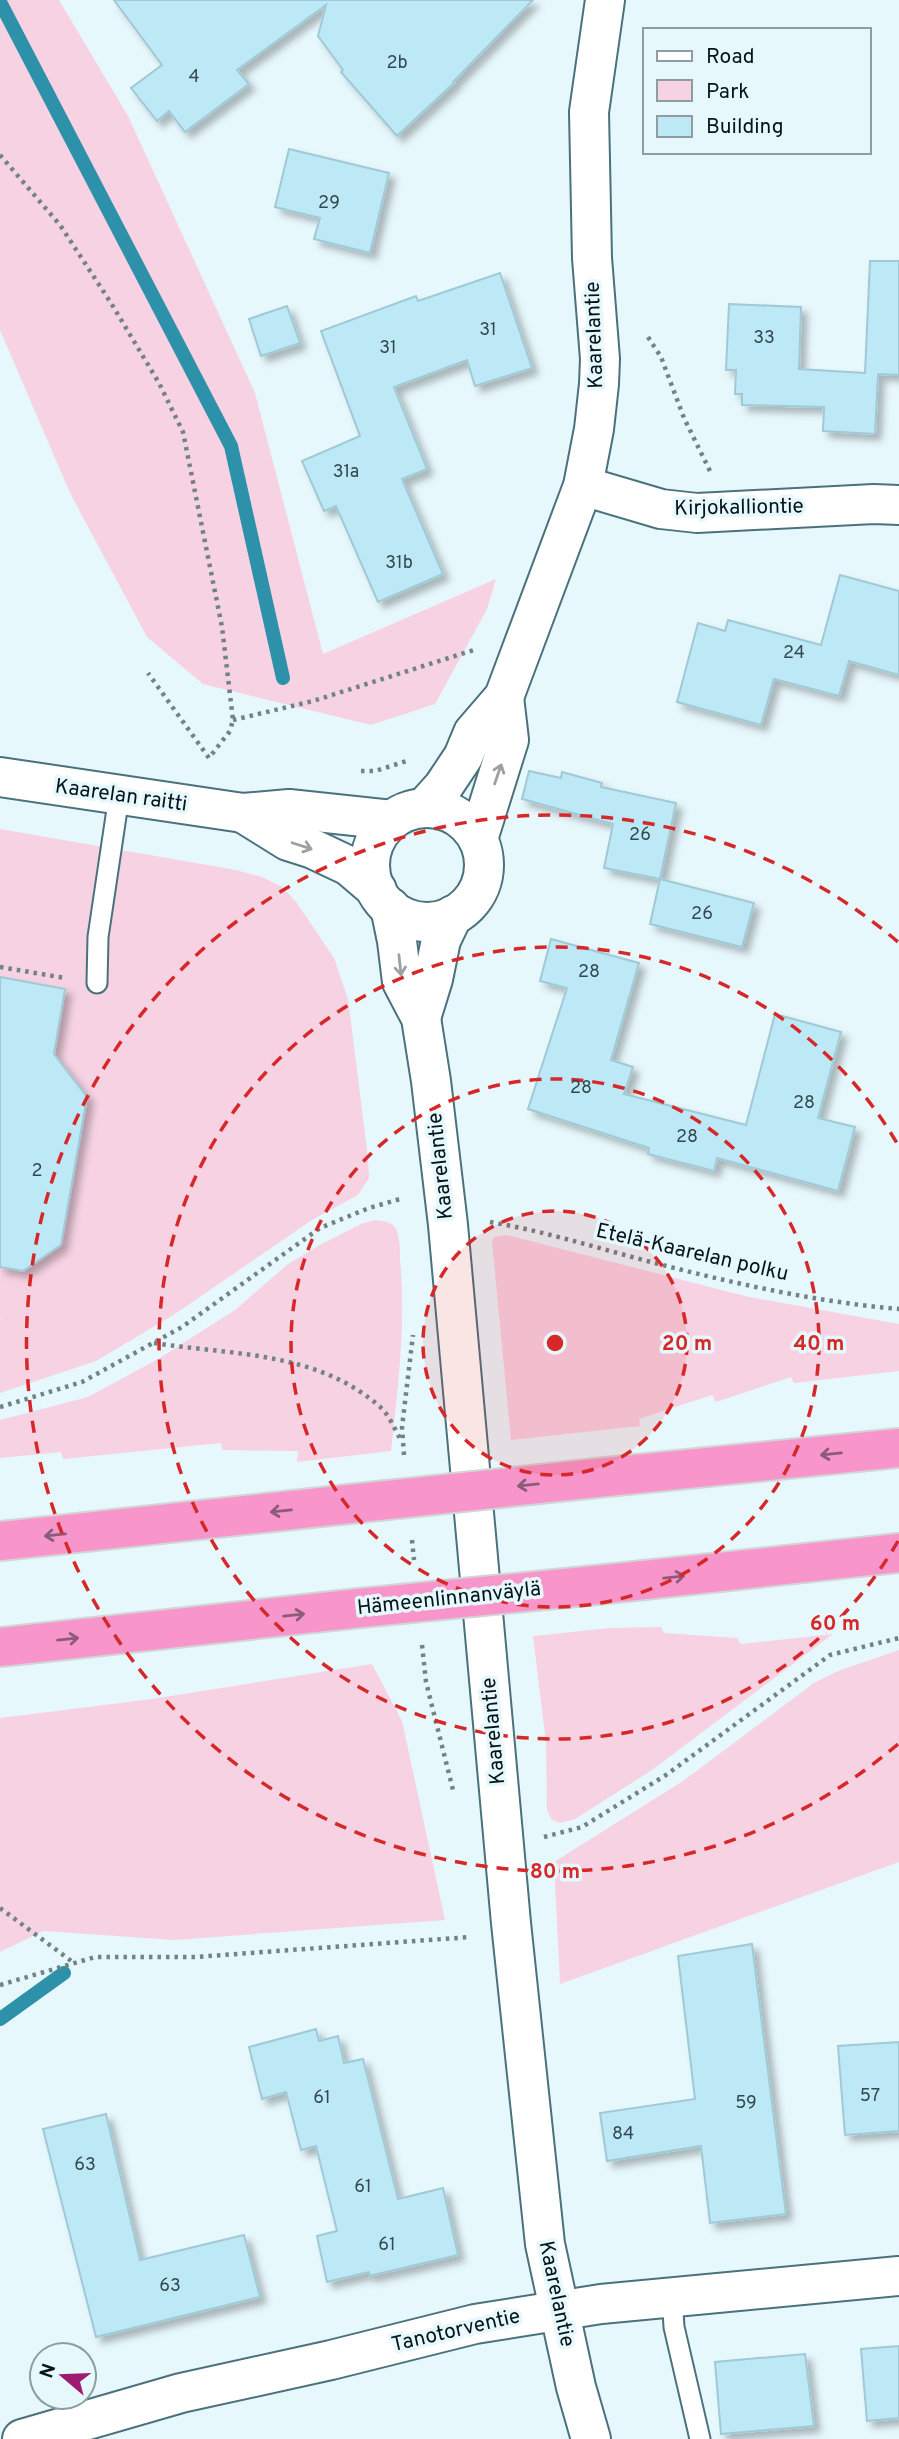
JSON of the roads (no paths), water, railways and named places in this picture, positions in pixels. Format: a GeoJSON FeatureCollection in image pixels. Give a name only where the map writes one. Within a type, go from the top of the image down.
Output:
{"type":"FeatureCollection","features":[{"type":"Feature","properties":{"kind":"highway"},"geometry":{"type":"LineString","coordinates":[[0,1541],[899,1447]]}},
{"type":"Feature","properties":{"kind":"highway","name":"Hämeenlinnanväylä"},"geometry":{"type":"LineString","coordinates":[[0,1647],[899,1553]]}},
{"type":"Feature","properties":{"kind":"main road","name":"Kaarelantie"},"geometry":{"type":"LineString","coordinates":[[408,814],[443,787],[463,757],[473,733],[504,697],[583,486],[599,384],[600,359],[592,258],[589,112],[605,0]]}},
{"type":"Feature","properties":{"kind":"main road","name":"Kirjokalliontie"},"geometry":{"type":"LineString","coordinates":[[583,486],[661,509],[697,513],[899,505]]}},
{"type":"Feature","properties":{"kind":"main road","name":"Kaarelantie"},"geometry":{"type":"LineString","coordinates":[[478,839],[509,740],[504,697]]}},
{"type":"Feature","properties":{"kind":"main road","name":"Kaarelan raitti"},"geometry":{"type":"LineString","coordinates":[[0,777],[243,813],[289,809],[408,814]]}},
{"type":"Feature","properties":{"kind":"main road"},"geometry":{"type":"LineString","coordinates":[[445,811],[455,815],[478,839],[484,860],[481,882],[471,902],[453,915],[421,921],[400,914],[384,899],[371,869],[374,847],[384,828],[408,814],[445,811]]}},
{"type":"Feature","properties":{"kind":"main road","name":"Kaarelan raitti"},"geometry":{"type":"LineString","coordinates":[[243,813],[288,841],[349,866],[384,899]]}},
{"type":"Feature","properties":{"kind":"main road","name":"Kaarelantie"},"geometry":{"type":"LineString","coordinates":[[384,899],[397,941],[402,982],[421,1018],[431,1080],[447,1225],[511,1923],[545,2244],[576,2387],[591,2439]]}},
{"type":"Feature","properties":{"kind":"main road","name":"Kaarelantie"},"geometry":{"type":"LineString","coordinates":[[421,1018],[441,940],[453,915]]}},
{"type":"Feature","properties":{"kind":"main road","name":"Tanotorventie"},"geometry":{"type":"LineString","coordinates":[[22,2439],[181,2393],[331,2360],[475,2324],[558,2309],[672,2296],[899,2276]]}},
{"type":"Feature","properties":{"kind":"lane"},"geometry":{"type":"LineString","coordinates":[[97,983],[98,937],[119,796]]}},
{"type":"Feature","properties":{"kind":"lane"},"geometry":{"type":"LineString","coordinates":[[672,2296],[674,2327],[701,2439]]}},
{"type":"Feature","properties":{"kind":"waterway"},"geometry":{"type":"LineString","coordinates":[[0,2],[231,446],[283,678]]}},
{"type":"Feature","properties":{"kind":"waterway"},"geometry":{"type":"LineString","coordinates":[[0,2019],[64,1973]]}}]}
